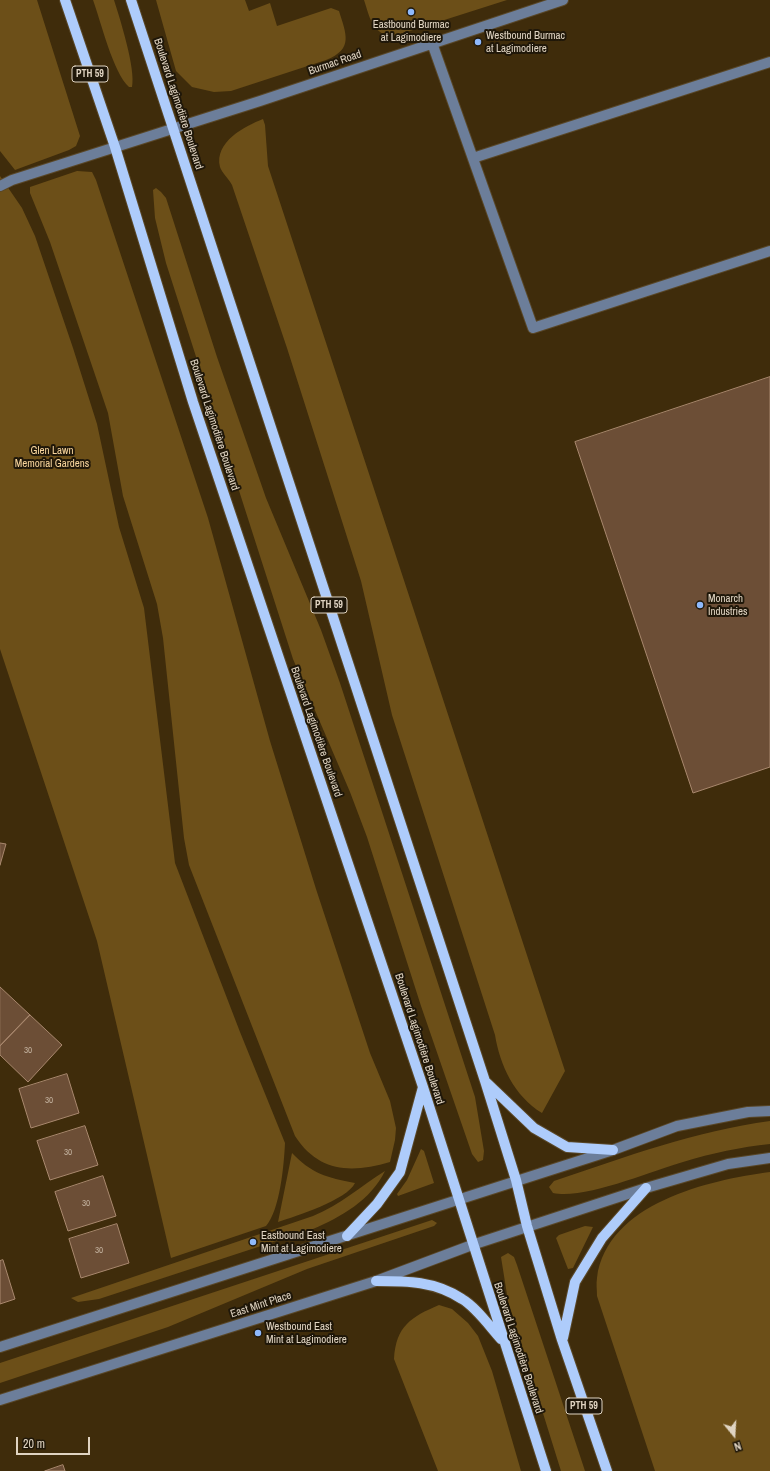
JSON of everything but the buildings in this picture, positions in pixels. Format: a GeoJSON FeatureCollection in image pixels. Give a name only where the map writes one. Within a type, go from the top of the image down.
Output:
{"type":"FeatureCollection","features":[{"type":"Feature","properties":{"kind":"main road","name":"Boulevard Lagimodière Boulevard"},"geometry":{"type":"LineString","coordinates":[[65,0],[114,147],[193,402],[423,1087],[459,1199],[472,1245],[546,1471]]}},
{"type":"Feature","properties":{"kind":"main road","name":"Boulevard Lagimodière Boulevard"},"geometry":{"type":"LineString","coordinates":[[131,0],[485,1081],[516,1180],[527,1226],[562,1340],[607,1471]]}},
{"type":"Feature","properties":{"kind":"main road"},"geometry":{"type":"LineString","coordinates":[[485,1081],[534,1128],[567,1147],[613,1150]]}},
{"type":"Feature","properties":{"kind":"main road"},"geometry":{"type":"LineString","coordinates":[[347,1236],[377,1204],[400,1172],[423,1087]]}},
{"type":"Feature","properties":{"kind":"main road"},"geometry":{"type":"LineString","coordinates":[[562,1340],[575,1282],[602,1238],[646,1188]]}},
{"type":"Feature","properties":{"kind":"main road"},"geometry":{"type":"LineString","coordinates":[[376,1280],[418,1281],[444,1289],[464,1299],[503,1341]]}},
{"type":"Feature","properties":{"kind":"street","name":"Burmac Road"},"geometry":{"type":"LineString","coordinates":[[0,186],[12,180],[173,129],[563,0]]}},
{"type":"Feature","properties":{"kind":"street"},"geometry":{"type":"LineString","coordinates":[[432,43],[533,328],[770,251]]}},
{"type":"Feature","properties":{"kind":"street"},"geometry":{"type":"LineString","coordinates":[[473,158],[770,62]]}},
{"type":"Feature","properties":{"kind":"street"},"geometry":{"type":"LineString","coordinates":[[0,1347],[613,1150],[677,1126],[748,1112],[770,1111]]}},
{"type":"Feature","properties":{"kind":"street","name":"East Mint Place"},"geometry":{"type":"LineString","coordinates":[[0,1400],[376,1280],[527,1226],[646,1188],[728,1164],[770,1158]]}},
{"type":"Feature","properties":{"kind":"green space"},"geometry":{"type":"Polygon","coordinates":[[[0,0],[37,0],[80,136],[76,146],[69,150],[15,170],[0,151],[0,0]]]}},
{"type":"Feature","properties":{"kind":"green space"},"geometry":{"type":"Polygon","coordinates":[[[93,0],[114,0],[130,57],[133,79],[132,87],[129,87],[118,71],[93,0]]]}},
{"type":"Feature","properties":{"kind":"green space"},"geometry":{"type":"Polygon","coordinates":[[[156,0],[245,0],[249,11],[270,3],[277,26],[331,8],[339,11],[346,40],[341,51],[335,56],[326,60],[231,91],[214,92],[192,87],[176,71],[156,0]]]}},
{"type":"Feature","properties":{"kind":"green space"},"geometry":{"type":"Polygon","coordinates":[[[364,0],[507,0],[391,37],[379,31],[372,23],[364,0]]]}},
{"type":"Feature","properties":{"kind":"green space"},"geometry":{"type":"Polygon","coordinates":[[[263,119],[265,125],[268,166],[565,1071],[542,1113],[532,1106],[516,1089],[505,1068],[497,1046],[495,1035],[392,715],[361,581],[287,348],[232,185],[220,167],[219,158],[222,150],[232,136],[263,119]]]}},
{"type":"Feature","properties":{"kind":"green space"},"geometry":{"type":"Polygon","coordinates":[[[77,171],[92,172],[96,180],[208,518],[270,741],[316,889],[370,1053],[390,1101],[396,1128],[390,1162],[362,1168],[337,1167],[315,1157],[304,1148],[295,1136],[189,865],[184,838],[163,638],[157,604],[123,496],[108,413],[50,242],[30,193],[30,187],[77,171]]]}},
{"type":"Feature","properties":{"kind":"green space","name":"Glen Lawn Memorial Gardens"},"geometry":{"type":"Polygon","coordinates":[[[0,176],[22,208],[35,236],[73,348],[97,424],[119,527],[144,608],[175,863],[240,1032],[285,1143],[284,1163],[278,1199],[271,1219],[266,1226],[171,1258],[97,941],[0,649],[0,176]]]}},
{"type":"Feature","properties":{"kind":"green space"},"geometry":{"type":"Polygon","coordinates":[[[156,188],[166,198],[217,357],[266,498],[321,630],[340,683],[475,1097],[484,1151],[483,1160],[478,1162],[472,1154],[421,1006],[367,837],[350,792],[293,659],[166,263],[155,218],[153,190],[156,188]]]}},
{"type":"Feature","properties":{"kind":"green space"},"geometry":{"type":"Polygon","coordinates":[[[770,1121],[770,1144],[705,1156],[599,1189],[566,1194],[553,1193],[549,1187],[554,1181],[661,1146],[715,1131],[770,1121]]]}},
{"type":"Feature","properties":{"kind":"green space"},"geometry":{"type":"Polygon","coordinates":[[[421,1149],[424,1151],[434,1183],[398,1196],[397,1194],[407,1180],[421,1149]]]}},
{"type":"Feature","properties":{"kind":"green space"},"geometry":{"type":"Polygon","coordinates":[[[292,1153],[299,1160],[320,1174],[355,1183],[350,1189],[332,1201],[308,1212],[278,1222],[292,1153]]]}},
{"type":"Feature","properties":{"kind":"green space"},"geometry":{"type":"Polygon","coordinates":[[[385,1171],[372,1191],[363,1199],[334,1219],[313,1229],[99,1299],[78,1302],[71,1298],[323,1212],[385,1171]]]}},
{"type":"Feature","properties":{"kind":"green space"},"geometry":{"type":"Polygon","coordinates":[[[770,1172],[770,1471],[655,1471],[597,1296],[597,1278],[605,1252],[620,1231],[640,1214],[664,1200],[691,1189],[719,1181],[770,1172]]]}},
{"type":"Feature","properties":{"kind":"green space"},"geometry":{"type":"Polygon","coordinates":[[[432,1220],[437,1223],[434,1226],[307,1269],[168,1327],[0,1383],[0,1363],[432,1220]]]}},
{"type":"Feature","properties":{"kind":"green space"},"geometry":{"type":"Polygon","coordinates":[[[585,1226],[593,1227],[573,1268],[568,1269],[556,1238],[559,1235],[585,1226]]]}},
{"type":"Feature","properties":{"kind":"green space"},"geometry":{"type":"Polygon","coordinates":[[[508,1253],[514,1257],[517,1265],[585,1471],[561,1471],[508,1301],[501,1257],[508,1253]]]}},
{"type":"Feature","properties":{"kind":"green space"},"geometry":{"type":"Polygon","coordinates":[[[439,1305],[452,1309],[468,1323],[478,1336],[492,1371],[521,1471],[438,1471],[394,1359],[398,1338],[407,1324],[420,1314],[439,1305]]]}},
{"type":"Feature","properties":{"kind":"place","name":"Eastbound Burmac at Lagimodiere"},"geometry":{"type":"Point","coordinates":[411,12]}},
{"type":"Feature","properties":{"kind":"place","name":"Westbound Burmac at Lagimodiere"},"geometry":{"type":"Point","coordinates":[478,42]}},
{"type":"Feature","properties":{"kind":"place","name":"Monarch Industries"},"geometry":{"type":"Point","coordinates":[700,605]}},
{"type":"Feature","properties":{"kind":"place","name":"Eastbound East Mint at Lagimodiere"},"geometry":{"type":"Point","coordinates":[253,1242]}},
{"type":"Feature","properties":{"kind":"place","name":"Westbound East Mint at Lagimodiere"},"geometry":{"type":"Point","coordinates":[258,1333]}}]}
